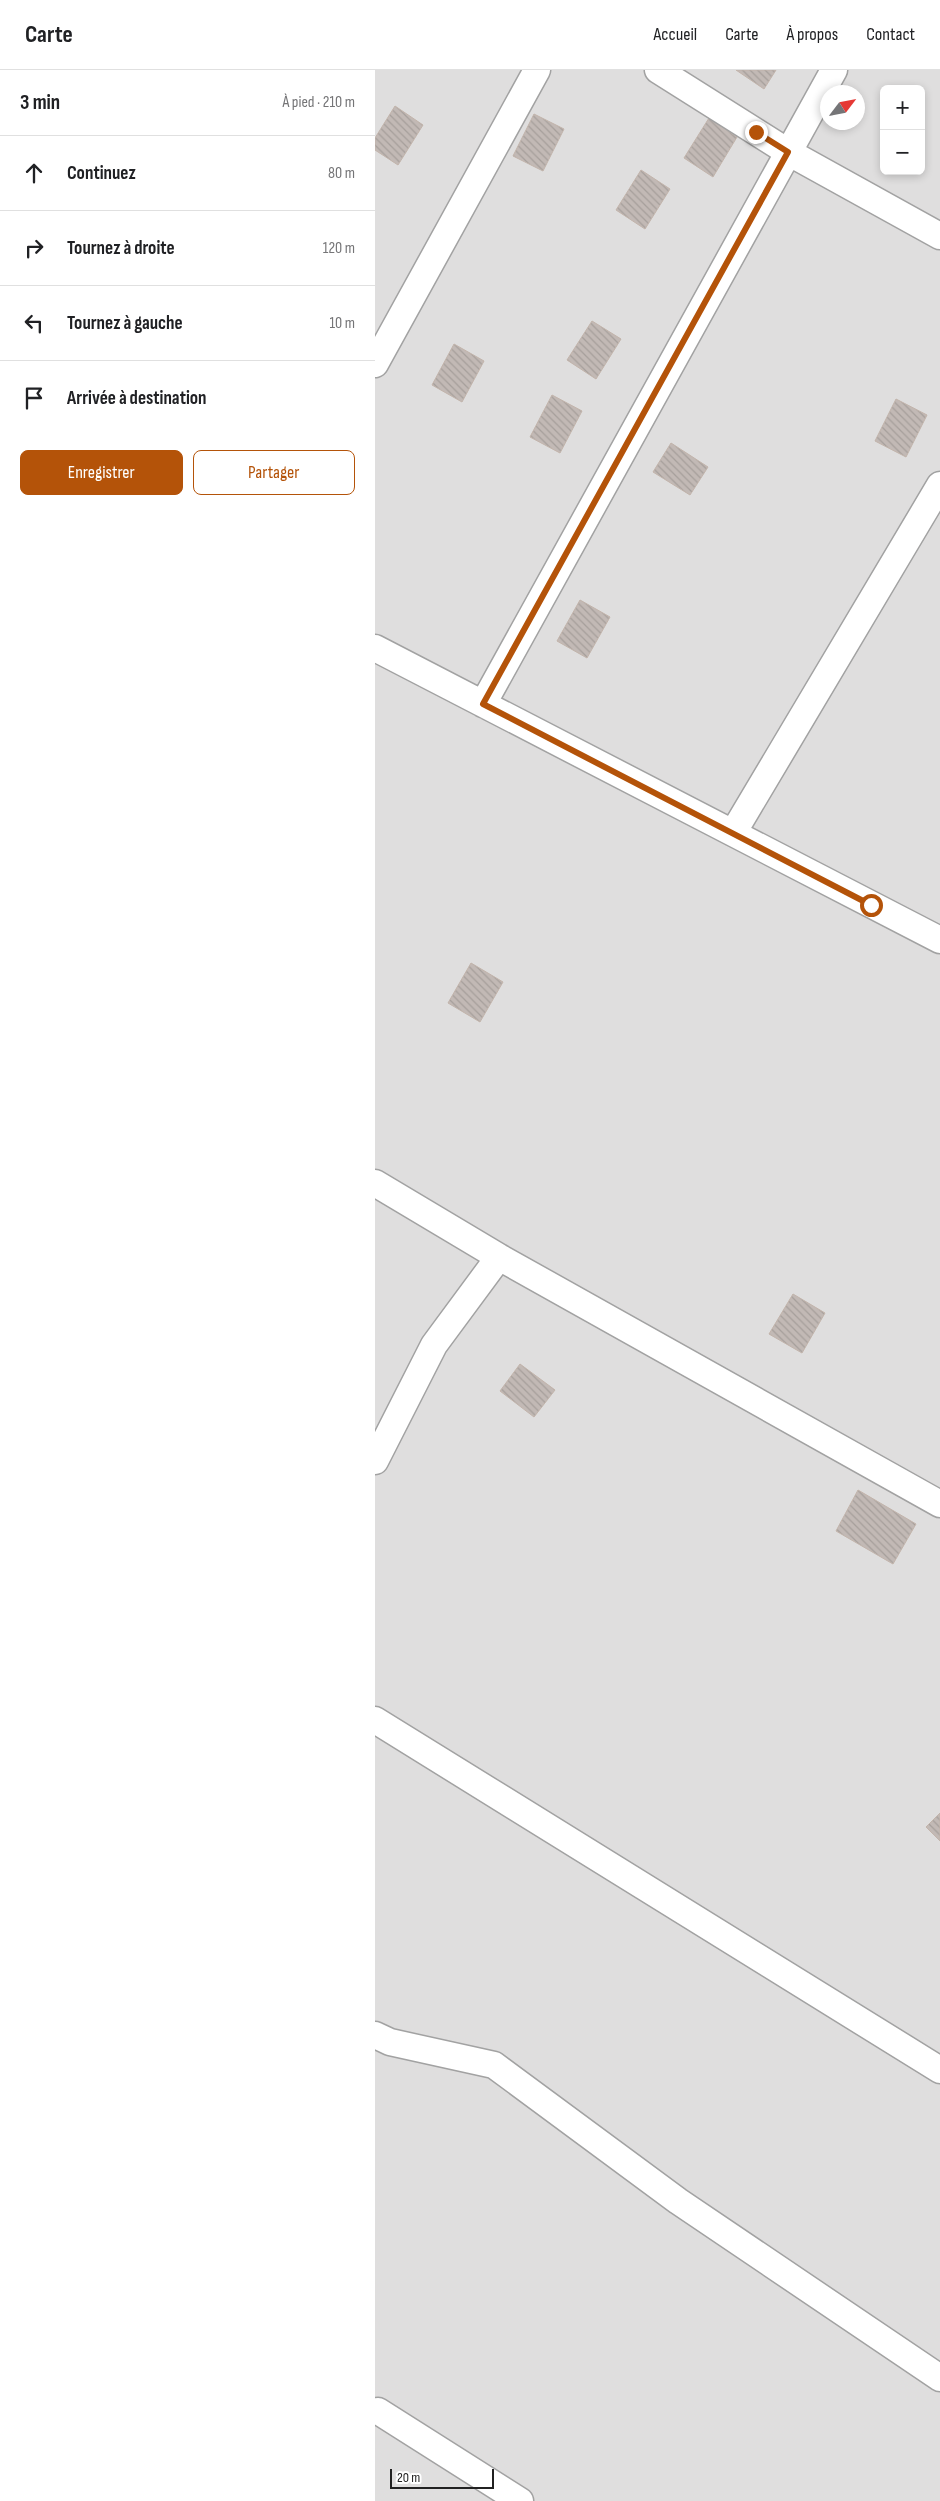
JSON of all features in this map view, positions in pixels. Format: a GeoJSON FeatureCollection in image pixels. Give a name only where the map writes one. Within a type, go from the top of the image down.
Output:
{"type":"FeatureCollection","features":[{"type":"Feature","properties":{"kind":"street"},"geometry":{"type":"LineString","coordinates":[[375,364],[537,70]]}},
{"type":"Feature","properties":{"kind":"street"},"geometry":{"type":"LineString","coordinates":[[658,70],[788,152],[940,236]]}},
{"type":"Feature","properties":{"kind":"street"},"geometry":{"type":"LineString","coordinates":[[483,704],[833,70]]}},
{"type":"Feature","properties":{"kind":"street"},"geometry":{"type":"LineString","coordinates":[[733,833],[940,485]]}},
{"type":"Feature","properties":{"kind":"street"},"geometry":{"type":"LineString","coordinates":[[375,648],[940,940]]}},
{"type":"Feature","properties":{"kind":"street"},"geometry":{"type":"LineString","coordinates":[[375,1183],[499,1257],[940,1504]]}},
{"type":"Feature","properties":{"kind":"street"},"geometry":{"type":"LineString","coordinates":[[375,1461],[434,1345],[499,1257]]}},
{"type":"Feature","properties":{"kind":"street"},"geometry":{"type":"LineString","coordinates":[[375,1720],[940,2070]]}},
{"type":"Feature","properties":{"kind":"street"},"geometry":{"type":"LineString","coordinates":[[375,2035],[390,2042],[494,2064],[678,2201],[940,2378]]}},
{"type":"Feature","properties":{"kind":"street"},"geometry":{"type":"LineString","coordinates":[[378,2411],[520,2501]]}},
{"type":"Feature","properties":{"kind":"shaded area"},"geometry":{"type":"Polygon","coordinates":[[[375,70],[940,70],[940,2501],[375,2501],[375,70]]]}},
{"type":"Feature","properties":{"kind":"building"},"geometry":{"type":"Polygon","coordinates":[[[736,70],[776,70],[764,89],[736,70]]]}},
{"type":"Feature","properties":{"kind":"building"},"geometry":{"type":"Polygon","coordinates":[[[395,106],[423,125],[398,165],[375,150],[375,138],[395,106]]]}},
{"type":"Feature","properties":{"kind":"building"},"geometry":{"type":"Polygon","coordinates":[[[534,114],[564,129],[543,171],[513,156],[534,114]]]}},
{"type":"Feature","properties":{"kind":"building"},"geometry":{"type":"Polygon","coordinates":[[[709,118],[737,137],[713,177],[684,158],[709,118]]]}},
{"type":"Feature","properties":{"kind":"building"},"geometry":{"type":"Polygon","coordinates":[[[641,170],[670,189],[645,229],[616,210],[641,170]]]}},
{"type":"Feature","properties":{"kind":"building"},"geometry":{"type":"Polygon","coordinates":[[[592,321],[621,339],[596,379],[567,360],[592,321]]]}},
{"type":"Feature","properties":{"kind":"building"},"geometry":{"type":"Polygon","coordinates":[[[454,344],[484,361],[462,402],[432,385],[454,344]]]}},
{"type":"Feature","properties":{"kind":"building"},"geometry":{"type":"Polygon","coordinates":[[[552,395],[582,411],[560,453],[530,437],[552,395]]]}},
{"type":"Feature","properties":{"kind":"building"},"geometry":{"type":"Polygon","coordinates":[[[896,399],[927,415],[906,457],[875,441],[896,399]]]}},
{"type":"Feature","properties":{"kind":"building"},"geometry":{"type":"Polygon","coordinates":[[[671,443],[708,467],[690,495],[653,472],[671,443]]]}},
{"type":"Feature","properties":{"kind":"building"},"geometry":{"type":"Polygon","coordinates":[[[580,600],[610,617],[587,658],[557,641],[580,600]]]}},
{"type":"Feature","properties":{"kind":"building"},"geometry":{"type":"Polygon","coordinates":[[[471,963],[503,982],[480,1022],[448,1003],[471,963]]]}},
{"type":"Feature","properties":{"kind":"building"},"geometry":{"type":"Polygon","coordinates":[[[793,1294],[825,1313],[802,1353],[769,1334],[793,1294]]]}},
{"type":"Feature","properties":{"kind":"building"},"geometry":{"type":"Polygon","coordinates":[[[520,1364],[555,1390],[534,1417],[500,1391],[520,1364]]]}},
{"type":"Feature","properties":{"kind":"building"},"geometry":{"type":"Polygon","coordinates":[[[858,1490],[916,1524],[893,1564],[836,1531],[858,1490]]]}},
{"type":"Feature","properties":{"kind":"building"},"geometry":{"type":"Polygon","coordinates":[[[940,1813],[940,1841],[926,1827],[940,1813]]]}},
{"type":"Feature","properties":{"kind":"route"},"geometry":{"type":"LineString","coordinates":[[756,132],[788,152],[483,704],[871,905]]}}]}
